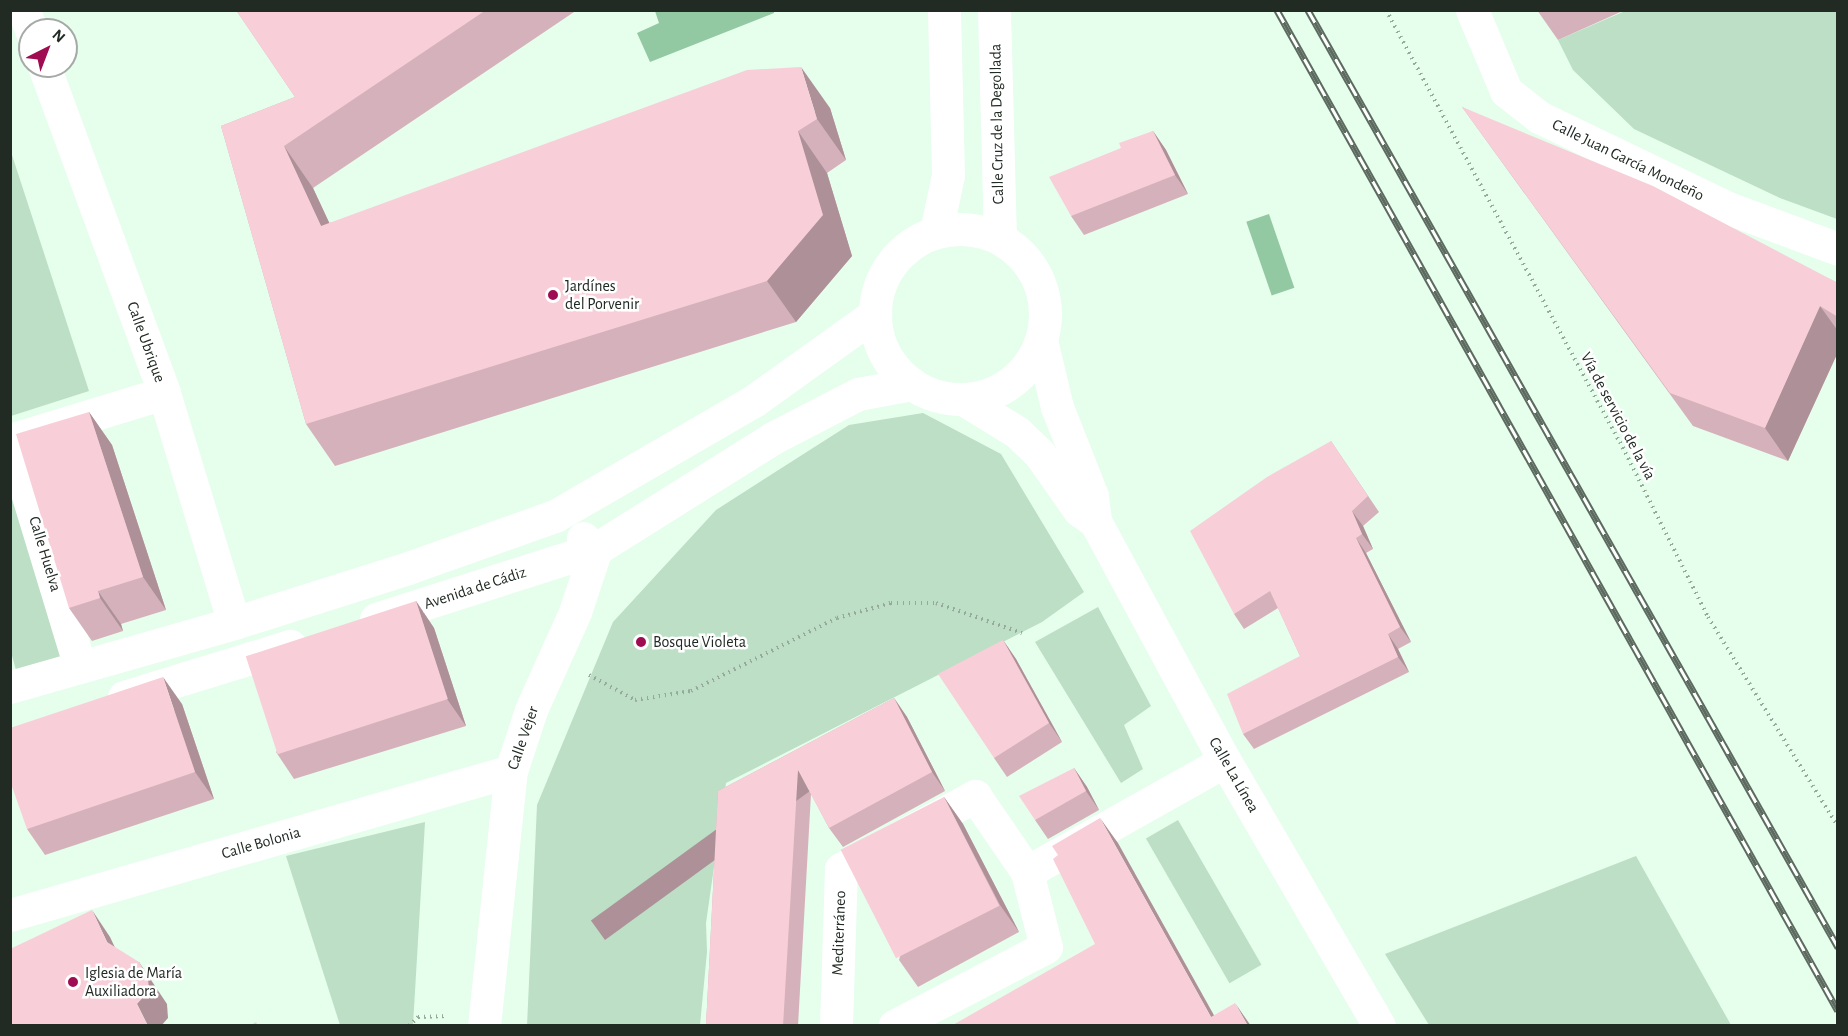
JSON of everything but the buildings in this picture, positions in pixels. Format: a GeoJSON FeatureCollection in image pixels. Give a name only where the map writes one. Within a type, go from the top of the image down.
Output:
{"type":"FeatureCollection","features":[{"type":"Feature","properties":{"kind":"street"},"geometry":{"type":"LineString","coordinates":[[936,232],[948,175],[944,10]]}},
{"type":"Feature","properties":{"kind":"street","name":"Calle Cruz de la Degollada"},"geometry":{"type":"LineString","coordinates":[[994,10],[1000,238]]}},
{"type":"Feature","properties":{"kind":"street","name":"Calle Juan García Mondeño"},"geometry":{"type":"LineString","coordinates":[[1472,10],[1506,91],[1539,117],[1728,208],[1838,249]]}},
{"type":"Feature","properties":{"kind":"street","name":"Calle Ubrique"},"geometry":{"type":"LineString","coordinates":[[48,78],[164,393],[234,622]]}},
{"type":"Feature","properties":{"kind":"street"},"geometry":{"type":"LineString","coordinates":[[958,228],[979,231],[1000,238],[1022,256],[1038,279],[1045,306],[1041,340],[1032,360],[1012,381],[989,394],[963,399],[936,395],[912,384],[892,365],[879,341],[875,314],[879,287],[892,262],[911,243],[936,232],[958,228]]}},
{"type":"Feature","properties":{"kind":"street"},"geometry":{"type":"LineString","coordinates":[[11,684],[80,667],[234,622],[408,568],[555,516],[755,400],[875,314]]}},
{"type":"Feature","properties":{"kind":"street","name":"Calle La Línea"},"geometry":{"type":"LineString","coordinates":[[1041,340],[1057,407],[1092,496],[1095,521],[1225,761],[1379,1026]]}},
{"type":"Feature","properties":{"kind":"street","name":"Avenida de Cádiz"},"geometry":{"type":"LineString","coordinates":[[352,626],[596,549],[773,438],[858,394],[912,384]]}},
{"type":"Feature","properties":{"kind":"street"},"geometry":{"type":"LineString","coordinates":[[11,440],[164,393]]}},
{"type":"Feature","properties":{"kind":"street","name":"Calle La Línea"},"geometry":{"type":"LineString","coordinates":[[963,399],[1017,432],[1039,453],[1079,510],[1095,521]]}},
{"type":"Feature","properties":{"kind":"street","name":"Calle Huelva"},"geometry":{"type":"LineString","coordinates":[[11,440],[80,667]]}},
{"type":"Feature","properties":{"kind":"street","name":"Calle Vejer"},"geometry":{"type":"LineString","coordinates":[[484,1026],[511,771],[531,710],[575,612],[618,493],[649,462]]}},
{"type":"Feature","properties":{"kind":"street"},"geometry":{"type":"LineString","coordinates":[[555,516],[596,549]]}},
{"type":"Feature","properties":{"kind":"street"},"geometry":{"type":"LineString","coordinates":[[90,707],[318,637]]}},
{"type":"Feature","properties":{"kind":"street"},"geometry":{"type":"LineString","coordinates":[[1028,872],[1225,761]]}},
{"type":"Feature","properties":{"kind":"street","name":"Calle Bolonia"},"geometry":{"type":"LineString","coordinates":[[10,915],[511,771]]}},
{"type":"Feature","properties":{"kind":"street","name":"Mediterráneo"},"geometry":{"type":"LineString","coordinates":[[837,1026],[841,869],[975,796],[1028,872],[1046,947],[894,1026]]}},
{"type":"Feature","properties":{"kind":"path","name":"Vía de servicio de la vía"},"geometry":{"type":"LineString","coordinates":[[1386,10],[1620,442],[1708,617],[1838,827]]}},
{"type":"Feature","properties":{"kind":"path"},"geometry":{"type":"LineString","coordinates":[[555,656],[635,700],[691,691],[837,618],[891,603],[936,603],[1022,633]]}},
{"type":"Feature","properties":{"kind":"shaded area"},"geometry":{"type":"Polygon","coordinates":[[[655,11],[774,11],[774,13],[650,62],[637,33],[659,23],[655,11]]]}},
{"type":"Feature","properties":{"kind":"shaded area"},"geometry":{"type":"Polygon","coordinates":[[[1625,11],[1837,11],[1837,219],[1780,198],[1634,129],[1573,70],[1558,40],[1625,11]]]}},
{"type":"Feature","properties":{"kind":"shaded area"},"geometry":{"type":"Polygon","coordinates":[[[10,149],[89,391],[11,416],[10,416],[10,149]]]}},
{"type":"Feature","properties":{"kind":"shaded area"},"geometry":{"type":"Polygon","coordinates":[[[1269,214],[1294,288],[1272,296],[1246,222],[1269,214]]]}},
{"type":"Feature","properties":{"kind":"shaded area"},"geometry":{"type":"Polygon","coordinates":[[[923,413],[1001,454],[1084,592],[1042,622],[726,783],[706,923],[707,952],[700,1025],[527,1026],[537,805],[613,622],[716,510],[849,425],[923,413]]]}},
{"type":"Feature","properties":{"kind":"shaded area"},"geometry":{"type":"Polygon","coordinates":[[[11,466],[69,655],[16,670],[11,652],[11,466]]]}},
{"type":"Feature","properties":{"kind":"shaded area"},"geometry":{"type":"Polygon","coordinates":[[[1098,607],[1151,706],[1124,725],[1143,769],[1121,783],[1035,642],[1098,607]]]}},
{"type":"Feature","properties":{"kind":"shaded area"},"geometry":{"type":"Polygon","coordinates":[[[1178,820],[1262,965],[1229,983],[1146,839],[1178,820]]]}},
{"type":"Feature","properties":{"kind":"shaded area"},"geometry":{"type":"Polygon","coordinates":[[[425,822],[413,1025],[340,1025],[286,856],[425,822]]]}},
{"type":"Feature","properties":{"kind":"shaded area"},"geometry":{"type":"Polygon","coordinates":[[[1636,856],[1731,1025],[1429,1025],[1385,954],[1636,856]]]}},
{"type":"Feature","properties":{"kind":"railway"},"geometry":{"type":"LineString","coordinates":[[1277,10],[1838,1011]]}},
{"type":"Feature","properties":{"kind":"railway"},"geometry":{"type":"LineString","coordinates":[[1308,10],[1838,947]]}},
{"type":"Feature","properties":{"kind":"place","name":"Jardínes del Porvenir"},"geometry":{"type":"Point","coordinates":[553,295]}},
{"type":"Feature","properties":{"kind":"place","name":"Bosque Violeta"},"geometry":{"type":"Point","coordinates":[641,642]}},
{"type":"Feature","properties":{"kind":"place","name":"Iglesia de María Auxiliadora"},"geometry":{"type":"Point","coordinates":[73,982]}}]}
